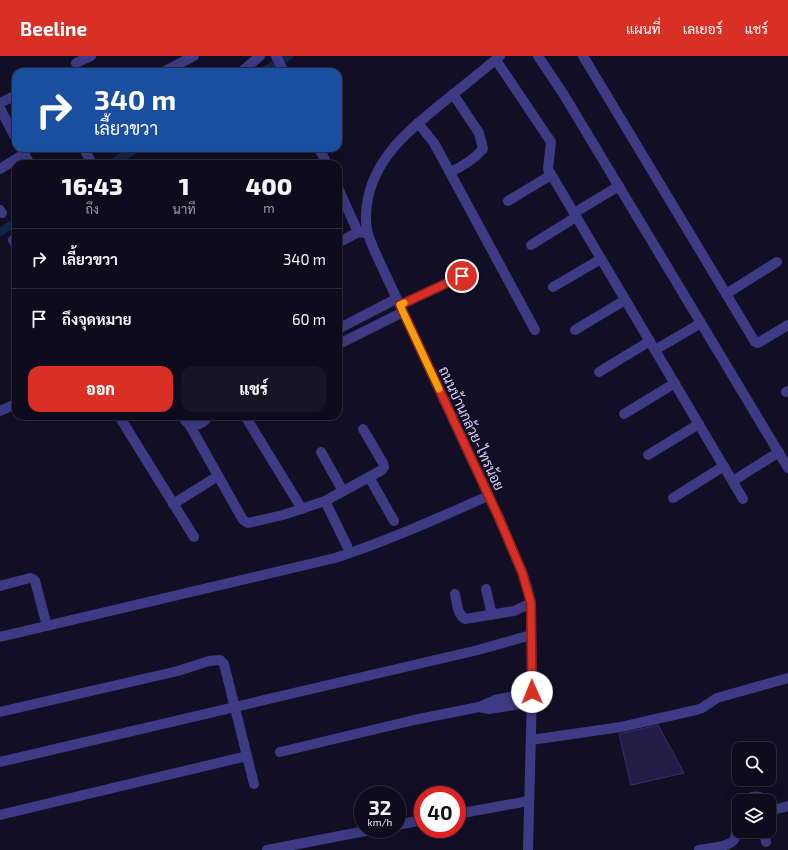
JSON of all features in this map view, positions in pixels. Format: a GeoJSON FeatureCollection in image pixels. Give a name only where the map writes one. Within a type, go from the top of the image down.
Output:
{"type":"FeatureCollection","features":[{"type":"Feature","properties":{"kind":"street"},"geometry":{"type":"LineString","coordinates":[[76,63],[91,56]]}},
{"type":"Feature","properties":{"kind":"street"},"geometry":{"type":"LineString","coordinates":[[171,68],[194,56]]}},
{"type":"Feature","properties":{"kind":"street"},"geometry":{"type":"LineString","coordinates":[[246,68],[260,56]]}},
{"type":"Feature","properties":{"kind":"street"},"geometry":{"type":"LineString","coordinates":[[538,56],[564,95],[788,468]]}},
{"type":"Feature","properties":{"kind":"street"},"geometry":{"type":"LineString","coordinates":[[583,56],[756,343],[788,325]]}},
{"type":"Feature","properties":{"kind":"street"},"geometry":{"type":"LineString","coordinates":[[277,57],[282,68]]}},
{"type":"Feature","properties":{"kind":"street"},"geometry":{"type":"LineString","coordinates":[[498,58],[551,142],[548,169],[551,175],[743,498]]}},
{"type":"Feature","properties":{"kind":"street","name":"ถนนบ้านกล้วย-ไทรน้อย"},"geometry":{"type":"LineString","coordinates":[[498,58],[418,123],[392,148],[375,176],[367,205],[363,232],[375,252],[499,518],[522,572],[531,603],[532,697],[528,850]]}},
{"type":"Feature","properties":{"kind":"street"},"geometry":{"type":"LineString","coordinates":[[450,172],[468,163],[483,149],[479,133],[453,94]]}},
{"type":"Feature","properties":{"kind":"street"},"geometry":{"type":"LineString","coordinates":[[0,103],[12,96]]}},
{"type":"Feature","properties":{"kind":"street"},"geometry":{"type":"LineString","coordinates":[[0,108],[12,131]]}},
{"type":"Feature","properties":{"kind":"street"},"geometry":{"type":"LineString","coordinates":[[418,123],[434,143],[535,330]]}},
{"type":"Feature","properties":{"kind":"street"},"geometry":{"type":"LineString","coordinates":[[0,169],[21,152]]}},
{"type":"Feature","properties":{"kind":"street"},"geometry":{"type":"LineString","coordinates":[[86,152],[90,160]]}},
{"type":"Feature","properties":{"kind":"street"},"geometry":{"type":"LineString","coordinates":[[508,201],[551,175]]}},
{"type":"Feature","properties":{"kind":"street"},"geometry":{"type":"LineString","coordinates":[[531,245],[619,186]]}},
{"type":"Feature","properties":{"kind":"street"},"geometry":{"type":"LineString","coordinates":[[342,195],[363,232],[342,241]]}},
{"type":"Feature","properties":{"kind":"street"},"geometry":{"type":"LineString","coordinates":[[553,287],[601,259]]}},
{"type":"Feature","properties":{"kind":"street"},"geometry":{"type":"LineString","coordinates":[[726,294],[778,262]]}},
{"type":"Feature","properties":{"kind":"street"},"geometry":{"type":"LineString","coordinates":[[342,328],[400,306],[462,276]]}},
{"type":"Feature","properties":{"kind":"street"},"geometry":{"type":"LineString","coordinates":[[575,330],[626,300]]}},
{"type":"Feature","properties":{"kind":"street"},"geometry":{"type":"LineString","coordinates":[[342,342],[400,306]]}},
{"type":"Feature","properties":{"kind":"street"},"geometry":{"type":"LineString","coordinates":[[655,350],[701,323]]}},
{"type":"Feature","properties":{"kind":"street"},"geometry":{"type":"LineString","coordinates":[[600,372],[650,341]]}},
{"type":"Feature","properties":{"kind":"street"},"geometry":{"type":"LineString","coordinates":[[624,414],[675,383]]}},
{"type":"Feature","properties":{"kind":"street"},"geometry":{"type":"LineString","coordinates":[[0,410],[12,406]]}},
{"type":"Feature","properties":{"kind":"street"},"geometry":{"type":"LineString","coordinates":[[121,420],[194,537]]}},
{"type":"Feature","properties":{"kind":"street"},"geometry":{"type":"LineString","coordinates":[[186,420],[196,425],[203,423],[205,420]]}},
{"type":"Feature","properties":{"kind":"street"},"geometry":{"type":"LineString","coordinates":[[186,420],[243,520],[248,523],[302,509],[325,501],[382,470],[384,465],[363,429]]}},
{"type":"Feature","properties":{"kind":"street"},"geometry":{"type":"LineString","coordinates":[[247,420],[302,509]]}},
{"type":"Feature","properties":{"kind":"street"},"geometry":{"type":"LineString","coordinates":[[648,455],[699,424]]}},
{"type":"Feature","properties":{"kind":"street"},"geometry":{"type":"LineString","coordinates":[[321,452],[343,491]]}},
{"type":"Feature","properties":{"kind":"street"},"geometry":{"type":"LineString","coordinates":[[732,481],[779,452]]}},
{"type":"Feature","properties":{"kind":"street"},"geometry":{"type":"LineString","coordinates":[[673,498],[724,466]]}},
{"type":"Feature","properties":{"kind":"street"},"geometry":{"type":"LineString","coordinates":[[173,504],[218,476]]}},
{"type":"Feature","properties":{"kind":"street"},"geometry":{"type":"LineString","coordinates":[[369,477],[394,521]]}},
{"type":"Feature","properties":{"kind":"street"},"geometry":{"type":"LineString","coordinates":[[0,637],[335,558],[394,536],[488,496]]}},
{"type":"Feature","properties":{"kind":"street"},"geometry":{"type":"LineString","coordinates":[[325,501],[347,546]]}},
{"type":"Feature","properties":{"kind":"street"},"geometry":{"type":"LineString","coordinates":[[0,585],[33,578],[47,626]]}},
{"type":"Feature","properties":{"kind":"street"},"geometry":{"type":"LineString","coordinates":[[486,589],[492,615]]}},
{"type":"Feature","properties":{"kind":"street"},"geometry":{"type":"LineString","coordinates":[[455,594],[459,612],[465,619],[514,611],[531,603]]}},
{"type":"Feature","properties":{"kind":"street"},"geometry":{"type":"LineString","coordinates":[[0,762],[478,650],[531,635]]}},
{"type":"Feature","properties":{"kind":"street"},"geometry":{"type":"LineString","coordinates":[[0,712],[178,671],[217,660],[224,664],[254,784]]}},
{"type":"Feature","properties":{"kind":"street"},"geometry":{"type":"LineString","coordinates":[[531,740],[621,727],[696,710],[717,698],[788,678]]}},
{"type":"Feature","properties":{"kind":"street"},"geometry":{"type":"LineString","coordinates":[[280,752],[414,720],[479,707],[495,700],[532,697]]}},
{"type":"Feature","properties":{"kind":"street"},"geometry":{"type":"LineString","coordinates":[[0,815],[247,756]]}},
{"type":"Feature","properties":{"kind":"street"},"geometry":{"type":"LineString","coordinates":[[466,812],[529,801]]}},
{"type":"Feature","properties":{"kind":"street"},"geometry":{"type":"LineString","coordinates":[[776,809],[788,806]]}},
{"type":"Feature","properties":{"kind":"street"},"geometry":{"type":"LineString","coordinates":[[267,850],[354,833]]}},
{"type":"Feature","properties":{"kind":"street"},"geometry":{"type":"LineString","coordinates":[[699,850],[731,843],[735,838]]}},
{"type":"Feature","properties":{"kind":"street"},"geometry":{"type":"LineString","coordinates":[[765,838],[766,842]]}},
{"type":"Feature","properties":{"kind":"building"},"geometry":{"type":"Polygon","coordinates":[[[658,725],[684,773],[631,785],[619,734],[658,725]]]}},
{"type":"Feature","properties":{"kind":"waterway"},"geometry":{"type":"LineString","coordinates":[[269,68],[289,56]]}},
{"type":"Feature","properties":{"kind":"waterway"},"geometry":{"type":"LineString","coordinates":[[117,160],[130,152]]}},
{"type":"Feature","properties":{"kind":"waterway"},"geometry":{"type":"LineString","coordinates":[[0,232],[12,224]]}},
{"type":"Feature","properties":{"kind":"slow traffic"},"geometry":{"type":"LineString","coordinates":[[404,303],[400,305],[439,389]]}},
{"type":"Feature","properties":{"kind":"route"},"geometry":{"type":"LineString","coordinates":[[462,276],[400,305],[499,518],[522,572],[531,603],[532,692]]}}]}
